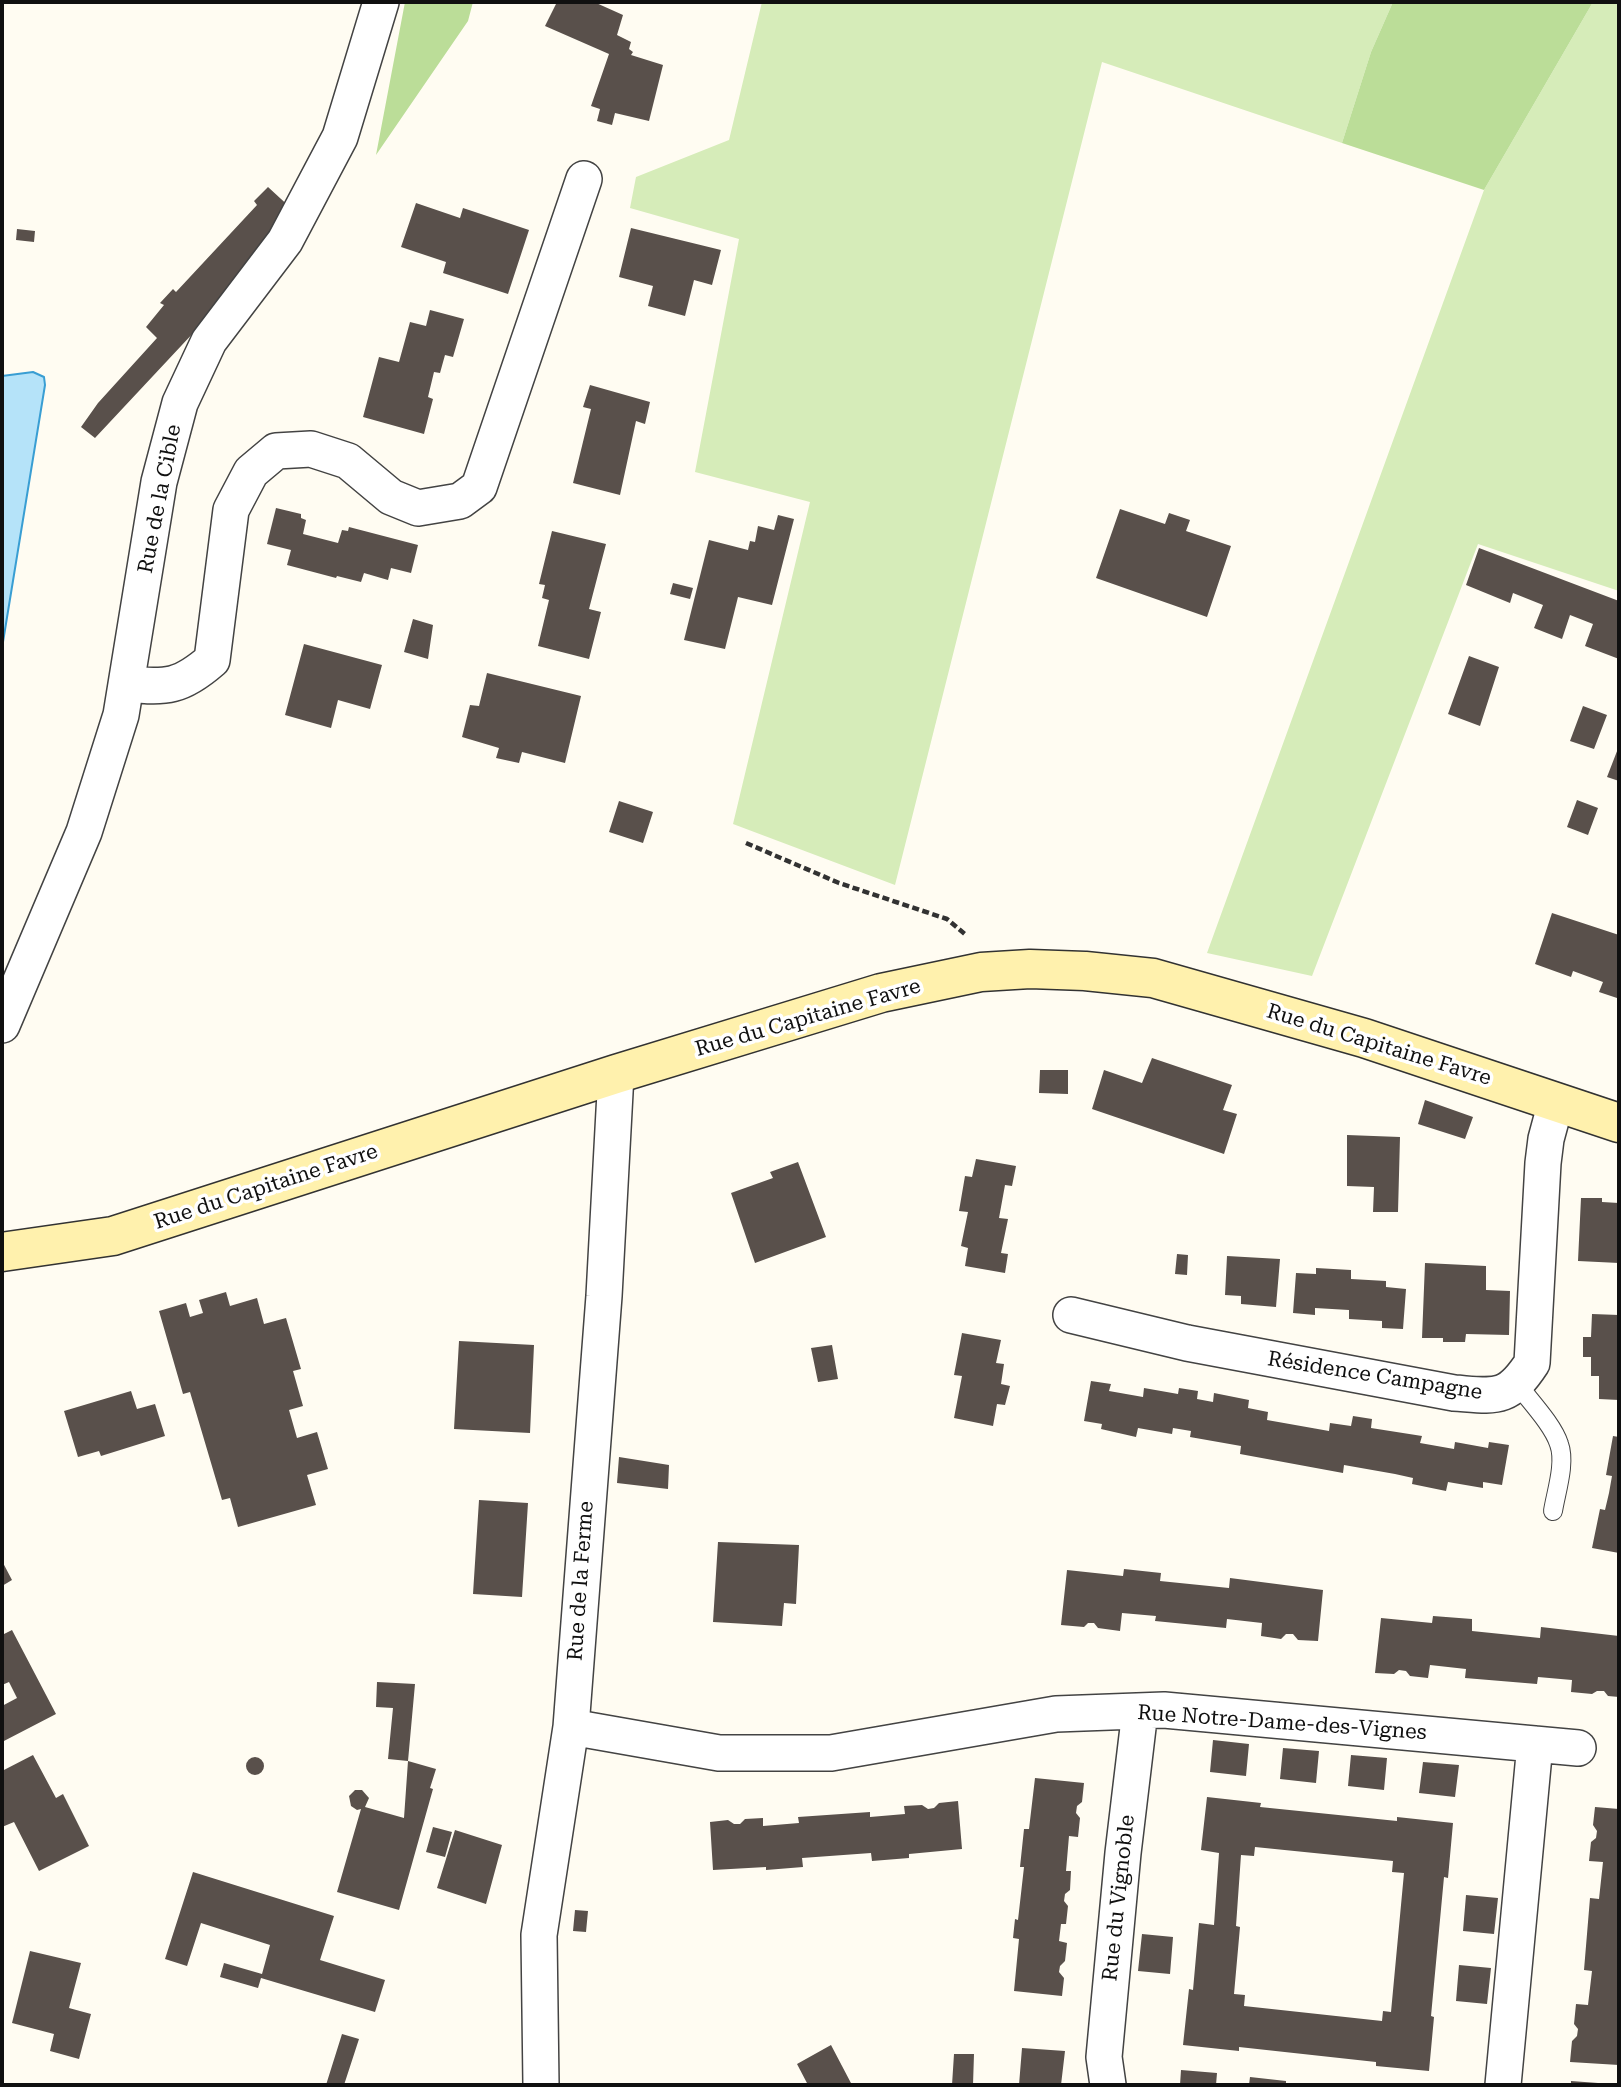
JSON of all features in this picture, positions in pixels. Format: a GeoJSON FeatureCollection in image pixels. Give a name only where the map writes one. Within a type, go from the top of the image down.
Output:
{"type":"FeatureCollection","features":[{"type":"Feature","properties":{"kind":"street","name":"Rue de la Cible"},"geometry":{"type":"LineString","coordinates":[[2,1025],[84,832],[121,715],[159,482],[180,403],[209,341],[285,241],[340,137],[381,2]]}},
{"type":"Feature","properties":{"kind":"street"},"geometry":{"type":"LineString","coordinates":[[127,684],[160,687],[192,678],[212,660],[232,510],[251,472],[276,451],[311,449],[348,461],[391,497],[418,508],[460,500],[480,487],[584,179]]}},
{"type":"Feature","properties":{"kind":"street","name":"Rue du Capitaine Favre"},"geometry":{"type":"LineString","coordinates":[[2,1252],[113,1236],[616,1074],[881,993],[981,972],[1030,969],[1153,978],[1364,1038],[1619,1123]]}},
{"type":"Feature","properties":{"kind":"street","name":"Rue de la Ferme"},"geometry":{"type":"LineString","coordinates":[[541,2085],[539,1935],[571,1727],[604,1296],[616,1074]]}},
{"type":"Feature","properties":{"kind":"street"},"geometry":{"type":"LineString","coordinates":[[1518,1385],[1532,1363],[1543,1163],[1556,1102]]}},
{"type":"Feature","properties":{"kind":"street","name":"Résidence Campagne"},"geometry":{"type":"LineString","coordinates":[[1071,1315],[1187,1343],[1454,1393],[1501,1394],[1518,1385]]}},
{"type":"Feature","properties":{"kind":"street","name":"Rue Notre-Dame-des-Vignes"},"geometry":{"type":"LineString","coordinates":[[571,1727],[719,1753],[831,1753],[1056,1714],[1164,1710],[1578,1748]]}},
{"type":"Feature","properties":{"kind":"street","name":"Rue du Vignoble"},"geometry":{"type":"LineString","coordinates":[[1108,2085],[1104,2057],[1123,1853],[1140,1711]]}},
{"type":"Feature","properties":{"kind":"street"},"geometry":{"type":"LineString","coordinates":[[1503,2085],[1535,1744]]}},
{"type":"Feature","properties":{"kind":"lane"},"geometry":{"type":"LineString","coordinates":[[1518,1385],[1553,1432],[1560,1446],[1553,1511]]}},
{"type":"Feature","properties":{"kind":"path"},"geometry":{"type":"LineString","coordinates":[[746,843],[839,883],[947,919],[968,938],[981,972]]}},
{"type":"Feature","properties":{"kind":"green space"},"geometry":{"type":"Polygon","coordinates":[[[405,2],[473,2],[468,21],[376,155],[405,2]]]}},
{"type":"Feature","properties":{"kind":"green space"},"geometry":{"type":"Polygon","coordinates":[[[762,2],[1393,2],[1371,52],[1342,143],[1102,62],[895,885],[733,824],[810,502],[695,472],[739,239],[630,208],[636,177],[729,140],[762,2]]]}},
{"type":"Feature","properties":{"kind":"green space"},"geometry":{"type":"Polygon","coordinates":[[[1393,2],[1593,2],[1484,190],[1342,143],[1371,52],[1393,2]]]}},
{"type":"Feature","properties":{"kind":"green space"},"geometry":{"type":"Polygon","coordinates":[[[1593,2],[1619,2],[1619,591],[1478,544],[1312,976],[1207,953],[1484,190],[1593,2]]]}},
{"type":"Feature","properties":{"kind":"water"},"geometry":{"type":"Polygon","coordinates":[[[33,372],[44,377],[45,385],[2,648],[2,376],[33,372]]]}},
{"type":"Feature","properties":{"kind":"building"},"geometry":{"type":"Polygon","coordinates":[[[557,2],[594,2],[623,15],[617,35],[631,42],[631,55],[663,65],[649,121],[615,113],[612,125],[597,121],[600,109],[591,106],[609,54],[545,26],[557,2]]]}},
{"type":"Feature","properties":{"kind":"building"},"geometry":{"type":"Polygon","coordinates":[[[268,187],[293,210],[268,253],[95,438],[81,427],[98,403],[157,338],[146,327],[164,305],[160,303],[173,289],[176,292],[257,205],[254,201],[268,187]]]}},
{"type":"Feature","properties":{"kind":"building"},"geometry":{"type":"Polygon","coordinates":[[[416,203],[460,218],[463,208],[529,230],[508,294],[443,273],[446,262],[401,247],[416,203]]]}},
{"type":"Feature","properties":{"kind":"building"},"geometry":{"type":"Polygon","coordinates":[[[631,228],[721,250],[712,285],[694,280],[685,316],[648,306],[653,286],[619,277],[631,228]]]}},
{"type":"Feature","properties":{"kind":"building"},"geometry":{"type":"Polygon","coordinates":[[[17,229],[35,231],[34,242],[16,240],[17,229]]]}},
{"type":"Feature","properties":{"kind":"building"},"geometry":{"type":"Polygon","coordinates":[[[430,310],[464,319],[453,357],[445,355],[440,373],[434,372],[428,397],[433,399],[424,434],[363,417],[379,357],[399,362],[410,322],[426,326],[430,310]]]}},
{"type":"Feature","properties":{"kind":"building"},"geometry":{"type":"Polygon","coordinates":[[[590,385],[650,402],[645,424],[636,421],[620,495],[573,483],[591,409],[583,407],[590,385]]]}},
{"type":"Feature","properties":{"kind":"building"},"geometry":{"type":"Polygon","coordinates":[[[276,508],[301,514],[301,518],[306,520],[303,534],[338,543],[342,530],[348,531],[349,527],[418,545],[411,573],[391,568],[388,580],[364,573],[361,582],[287,565],[291,550],[267,544],[276,508]]]}},
{"type":"Feature","properties":{"kind":"building"},"geometry":{"type":"Polygon","coordinates":[[[1120,509],[1165,524],[1169,513],[1190,520],[1186,531],[1231,546],[1207,617],[1096,578],[1120,509]]]}},
{"type":"Feature","properties":{"kind":"building"},"geometry":{"type":"Polygon","coordinates":[[[778,515],[794,519],[772,605],[738,597],[725,649],[684,640],[709,540],[748,550],[750,541],[755,542],[758,526],[774,530],[778,515]]]}},
{"type":"Feature","properties":{"kind":"building"},"geometry":{"type":"Polygon","coordinates":[[[552,531],[606,544],[589,609],[601,612],[589,659],[538,646],[549,600],[542,598],[545,585],[539,584],[552,531]]]}},
{"type":"Feature","properties":{"kind":"building"},"geometry":{"type":"Polygon","coordinates":[[[1479,548],[1619,601],[1619,659],[1585,646],[1593,624],[1570,615],[1562,639],[1534,628],[1543,605],[1513,593],[1510,603],[1466,585],[1479,548]]]}},
{"type":"Feature","properties":{"kind":"building"},"geometry":{"type":"Polygon","coordinates":[[[673,583],[693,588],[690,599],[670,594],[673,583]]]}},
{"type":"Feature","properties":{"kind":"building"},"geometry":{"type":"Polygon","coordinates":[[[413,619],[433,625],[428,659],[404,652],[413,619]]]}},
{"type":"Feature","properties":{"kind":"building"},"geometry":{"type":"Polygon","coordinates":[[[304,644],[382,665],[370,709],[338,700],[331,728],[285,715],[304,644]]]}},
{"type":"Feature","properties":{"kind":"building"},"geometry":{"type":"Polygon","coordinates":[[[1469,656],[1499,667],[1480,726],[1448,714],[1469,656]]]}},
{"type":"Feature","properties":{"kind":"building"},"geometry":{"type":"Polygon","coordinates":[[[487,673],[581,696],[565,763],[522,752],[519,763],[496,758],[499,748],[462,737],[470,705],[479,706],[487,673]]]}},
{"type":"Feature","properties":{"kind":"building"},"geometry":{"type":"Polygon","coordinates":[[[1583,706],[1607,715],[1594,749],[1570,741],[1583,706]]]}},
{"type":"Feature","properties":{"kind":"building"},"geometry":{"type":"Polygon","coordinates":[[[1619,746],[1619,781],[1607,777],[1619,746]]]}},
{"type":"Feature","properties":{"kind":"building"},"geometry":{"type":"Polygon","coordinates":[[[1577,800],[1598,808],[1588,835],[1567,827],[1577,800]]]}},
{"type":"Feature","properties":{"kind":"building"},"geometry":{"type":"Polygon","coordinates":[[[619,801],[653,812],[643,843],[609,832],[619,801]]]}},
{"type":"Feature","properties":{"kind":"building"},"geometry":{"type":"Polygon","coordinates":[[[1552,913],[1619,935],[1617,998],[1599,992],[1603,982],[1573,971],[1571,977],[1535,964],[1552,913]]]}},
{"type":"Feature","properties":{"kind":"building"},"geometry":{"type":"Polygon","coordinates":[[[1152,1058],[1232,1085],[1223,1110],[1237,1114],[1224,1154],[1092,1109],[1104,1070],[1142,1083],[1152,1058]]]}},
{"type":"Feature","properties":{"kind":"building"},"geometry":{"type":"Polygon","coordinates":[[[1040,1070],[1068,1070],[1068,1094],[1039,1093],[1040,1070]]]}},
{"type":"Feature","properties":{"kind":"building"},"geometry":{"type":"Polygon","coordinates":[[[1425,1100],[1473,1117],[1465,1139],[1418,1124],[1425,1100]]]}},
{"type":"Feature","properties":{"kind":"building"},"geometry":{"type":"Polygon","coordinates":[[[1347,1135],[1400,1137],[1398,1212],[1373,1212],[1374,1187],[1347,1186],[1347,1135]]]}},
{"type":"Feature","properties":{"kind":"building"},"geometry":{"type":"Polygon","coordinates":[[[976,1159],[1016,1166],[1012,1186],[1005,1185],[999,1218],[1008,1219],[1001,1253],[1008,1254],[1005,1273],[965,1266],[968,1248],[961,1246],[968,1212],[959,1211],[965,1176],[972,1177],[976,1159]]]}},
{"type":"Feature","properties":{"kind":"building"},"geometry":{"type":"Polygon","coordinates":[[[798,1162],[826,1237],[755,1263],[731,1193],[773,1178],[770,1172],[798,1162]]]}},
{"type":"Feature","properties":{"kind":"building"},"geometry":{"type":"Polygon","coordinates":[[[1581,1198],[1602,1198],[1602,1202],[1619,1203],[1619,1263],[1578,1261],[1581,1198]]]}},
{"type":"Feature","properties":{"kind":"building"},"geometry":{"type":"Polygon","coordinates":[[[1177,1254],[1188,1255],[1187,1275],[1175,1274],[1177,1254]]]}},
{"type":"Feature","properties":{"kind":"building"},"geometry":{"type":"Polygon","coordinates":[[[1227,1256],[1280,1259],[1276,1307],[1241,1304],[1241,1296],[1225,1295],[1227,1256]]]}},
{"type":"Feature","properties":{"kind":"building"},"geometry":{"type":"Polygon","coordinates":[[[1425,1263],[1486,1266],[1486,1290],[1510,1291],[1509,1335],[1466,1334],[1465,1342],[1422,1338],[1425,1263]]]}},
{"type":"Feature","properties":{"kind":"building"},"geometry":{"type":"Polygon","coordinates":[[[1316,1268],[1351,1270],[1351,1279],[1386,1281],[1386,1287],[1406,1289],[1403,1329],[1382,1328],[1382,1321],[1349,1319],[1349,1310],[1315,1308],[1315,1315],[1293,1313],[1296,1273],[1316,1274],[1316,1268]]]}},
{"type":"Feature","properties":{"kind":"building"},"geometry":{"type":"Polygon","coordinates":[[[226,1292],[230,1306],[257,1298],[264,1324],[286,1318],[301,1369],[293,1371],[303,1406],[289,1410],[297,1438],[317,1432],[328,1469],[307,1475],[316,1505],[238,1527],[230,1498],[222,1500],[190,1392],[183,1394],[159,1311],[186,1303],[190,1317],[203,1313],[199,1300],[226,1292]]]}},
{"type":"Feature","properties":{"kind":"building"},"geometry":{"type":"Polygon","coordinates":[[[1592,1314],[1619,1315],[1619,1400],[1599,1399],[1599,1376],[1591,1376],[1591,1357],[1583,1357],[1583,1337],[1591,1337],[1592,1314]]]}},
{"type":"Feature","properties":{"kind":"building"},"geometry":{"type":"Polygon","coordinates":[[[962,1333],[1001,1340],[996,1363],[1004,1364],[1001,1384],[1010,1386],[1005,1405],[997,1404],[993,1426],[954,1418],[962,1376],[954,1375],[962,1333]]]}},
{"type":"Feature","properties":{"kind":"building"},"geometry":{"type":"Polygon","coordinates":[[[459,1341],[534,1345],[530,1433],[454,1429],[459,1341]]]}},
{"type":"Feature","properties":{"kind":"building"},"geometry":{"type":"Polygon","coordinates":[[[832,1345],[838,1379],[818,1382],[811,1348],[832,1345]]]}},
{"type":"Feature","properties":{"kind":"building"},"geometry":{"type":"Polygon","coordinates":[[[1091,1381],[1111,1384],[1109,1391],[1143,1397],[1144,1388],[1178,1394],[1179,1388],[1198,1391],[1197,1399],[1213,1402],[1214,1393],[1249,1400],[1248,1408],[1268,1412],[1267,1420],[1329,1431],[1330,1423],[1351,1426],[1353,1416],[1372,1419],[1371,1428],[1422,1436],[1420,1443],[1454,1449],[1455,1442],[1488,1448],[1489,1442],[1509,1445],[1502,1485],[1483,1482],[1483,1488],[1448,1482],[1446,1491],[1412,1484],[1413,1478],[1395,1474],[1344,1465],[1343,1473],[1240,1454],[1241,1446],[1190,1437],[1191,1431],[1173,1428],[1172,1434],[1138,1428],[1136,1437],[1101,1429],[1102,1424],[1084,1421],[1091,1381]]]}},
{"type":"Feature","properties":{"kind":"building"},"geometry":{"type":"Polygon","coordinates":[[[131,1391],[137,1409],[155,1404],[165,1436],[101,1456],[99,1451],[78,1457],[64,1411],[131,1391]]]}},
{"type":"Feature","properties":{"kind":"building"},"geometry":{"type":"Polygon","coordinates":[[[1613,1436],[1619,1437],[1619,1553],[1592,1548],[1600,1509],[1605,1510],[1609,1493],[1612,1476],[1606,1475],[1613,1436]]]}},
{"type":"Feature","properties":{"kind":"building"},"geometry":{"type":"Polygon","coordinates":[[[619,1457],[669,1465],[668,1489],[617,1483],[619,1457]]]}},
{"type":"Feature","properties":{"kind":"building"},"geometry":{"type":"Polygon","coordinates":[[[479,1500],[528,1503],[522,1597],[473,1594],[479,1500]]]}},
{"type":"Feature","properties":{"kind":"building"},"geometry":{"type":"Polygon","coordinates":[[[718,1542],[799,1545],[796,1604],[784,1603],[782,1626],[713,1622],[718,1542]]]}},
{"type":"Feature","properties":{"kind":"building"},"geometry":{"type":"Polygon","coordinates":[[[2,1561],[12,1580],[2,1586],[2,1561]]]}},
{"type":"Feature","properties":{"kind":"building"},"geometry":{"type":"Polygon","coordinates":[[[1124,1569],[1161,1573],[1160,1581],[1229,1588],[1230,1578],[1323,1590],[1318,1641],[1298,1640],[1293,1634],[1286,1634],[1281,1639],[1261,1636],[1262,1623],[1227,1619],[1226,1628],[1155,1621],[1156,1616],[1122,1613],[1120,1631],[1098,1628],[1094,1623],[1088,1623],[1084,1627],[1061,1625],[1067,1570],[1123,1576],[1124,1569]]]}},
{"type":"Feature","properties":{"kind":"building"},"geometry":{"type":"Polygon","coordinates":[[[1433,1616],[1472,1619],[1472,1631],[1540,1638],[1541,1627],[1619,1636],[1619,1697],[1608,1696],[1604,1691],[1592,1694],[1571,1692],[1572,1680],[1538,1677],[1537,1684],[1465,1678],[1466,1669],[1430,1665],[1428,1678],[1410,1676],[1406,1671],[1399,1670],[1394,1674],[1375,1673],[1381,1618],[1432,1623],[1433,1616]]]}},
{"type":"Feature","properties":{"kind":"building"},"geometry":{"type":"Polygon","coordinates":[[[12,1630],[56,1714],[2,1742],[2,1706],[17,1698],[9,1682],[2,1685],[2,1635],[12,1630]]]}},
{"type":"Feature","properties":{"kind":"building"},"geometry":{"type":"Polygon","coordinates":[[[377,1682],[415,1684],[408,1761],[388,1759],[393,1708],[376,1707],[377,1682]]]}},
{"type":"Feature","properties":{"kind":"building"},"geometry":{"type":"Polygon","coordinates":[[[1213,1740],[1249,1744],[1246,1776],[1210,1772],[1213,1740]]]}},
{"type":"Feature","properties":{"kind":"building"},"geometry":{"type":"Polygon","coordinates":[[[1283,1748],[1319,1751],[1316,1783],[1280,1779],[1283,1748]]]}},
{"type":"Feature","properties":{"kind":"building"},"geometry":{"type":"Polygon","coordinates":[[[33,1755],[56,1798],[63,1794],[89,1846],[39,1871],[14,1822],[2,1827],[2,1771],[33,1755]]]}},
{"type":"Feature","properties":{"kind":"building"},"geometry":{"type":"Polygon","coordinates":[[[1351,1755],[1387,1758],[1384,1790],[1348,1786],[1351,1755]]]}},
{"type":"Feature","properties":{"kind":"building"},"geometry":{"type":"Polygon","coordinates":[[[251,1757],[259,1757],[264,1766],[262,1773],[251,1775],[246,1770],[246,1762],[251,1757]]]}},
{"type":"Feature","properties":{"kind":"building"},"geometry":{"type":"Polygon","coordinates":[[[408,1761],[436,1769],[430,1788],[433,1789],[399,1910],[337,1892],[361,1809],[357,1810],[351,1806],[349,1796],[355,1790],[362,1790],[369,1798],[365,1807],[404,1818],[408,1761]]]}},
{"type":"Feature","properties":{"kind":"building"},"geometry":{"type":"Polygon","coordinates":[[[1423,1762],[1459,1765],[1455,1797],[1419,1793],[1423,1762]]]}},
{"type":"Feature","properties":{"kind":"building"},"geometry":{"type":"Polygon","coordinates":[[[1035,1778],[1084,1783],[1082,1802],[1077,1806],[1076,1813],[1080,1818],[1078,1837],[1069,1836],[1066,1871],[1071,1871],[1070,1890],[1065,1894],[1064,1901],[1068,1906],[1066,1924],[1061,1924],[1059,1941],[1067,1943],[1065,1961],[1059,1972],[1064,1978],[1062,1996],[1014,1991],[1019,1939],[1013,1938],[1015,1919],[1018,1920],[1024,1867],[1020,1867],[1024,1829],[1029,1829],[1035,1778]]]}},
{"type":"Feature","properties":{"kind":"building"},"geometry":{"type":"Polygon","coordinates":[[[1207,1797],[1261,1803],[1260,1807],[1397,1821],[1397,1817],[1453,1823],[1448,1878],[1444,1877],[1431,2016],[1434,2017],[1429,2071],[1376,2066],[1376,2062],[1239,2047],[1239,2051],[1183,2045],[1189,1989],[1193,1990],[1199,1923],[1214,1925],[1219,1853],[1201,1850],[1207,1797]],[[1255,1847],[1254,1856],[1241,1855],[1236,1926],[1240,1927],[1234,1994],[1245,1995],[1244,2006],[1382,2021],[1383,2011],[1391,2012],[1404,1873],[1392,1872],[1393,1861],[1255,1847]]]}},
{"type":"Feature","properties":{"kind":"building"},"geometry":{"type":"Polygon","coordinates":[[[958,1801],[962,1849],[872,1861],[871,1853],[802,1858],[803,1867],[713,1870],[710,1822],[728,1820],[740,1824],[745,1819],[763,1818],[763,1826],[799,1823],[798,1817],[870,1812],[870,1817],[905,1814],[904,1806],[922,1805],[928,1809],[939,1803],[958,1801]]]}},
{"type":"Feature","properties":{"kind":"building"},"geometry":{"type":"Polygon","coordinates":[[[1595,1807],[1619,1809],[1619,2065],[1570,2062],[1572,2041],[1577,2036],[1578,2029],[1574,2024],[1576,2004],[1588,2005],[1592,1971],[1584,1970],[1590,1898],[1599,1899],[1603,1862],[1589,1861],[1591,1842],[1596,1838],[1597,1831],[1593,1825],[1595,1807]]]}},
{"type":"Feature","properties":{"kind":"building"},"geometry":{"type":"Polygon","coordinates":[[[433,1827],[452,1832],[445,1857],[426,1852],[433,1827]]]}},
{"type":"Feature","properties":{"kind":"building"},"geometry":{"type":"Polygon","coordinates":[[[455,1830],[502,1845],[486,1904],[437,1888],[455,1830]]]}},
{"type":"Feature","properties":{"kind":"building"},"geometry":{"type":"Polygon","coordinates":[[[193,1872],[334,1916],[320,1960],[385,1980],[375,2012],[261,1978],[258,1988],[220,1977],[224,1963],[262,1974],[270,1945],[201,1923],[187,1966],[165,1959],[193,1872]]]}},
{"type":"Feature","properties":{"kind":"building"},"geometry":{"type":"Polygon","coordinates":[[[1466,1895],[1498,1898],[1494,1934],[1463,1931],[1466,1895]]]}},
{"type":"Feature","properties":{"kind":"building"},"geometry":{"type":"Polygon","coordinates":[[[575,1910],[588,1911],[586,1932],[573,1931],[575,1910]]]}},
{"type":"Feature","properties":{"kind":"building"},"geometry":{"type":"Polygon","coordinates":[[[1142,1934],[1173,1937],[1170,1974],[1138,1971],[1142,1934]]]}},
{"type":"Feature","properties":{"kind":"building"},"geometry":{"type":"Polygon","coordinates":[[[30,1951],[81,1963],[69,2008],[91,2014],[79,2059],[50,2051],[54,2034],[12,2023],[30,1951]]]}},
{"type":"Feature","properties":{"kind":"building"},"geometry":{"type":"Polygon","coordinates":[[[1459,1965],[1491,1968],[1487,2004],[1456,2001],[1459,1965]]]}},
{"type":"Feature","properties":{"kind":"building"},"geometry":{"type":"Polygon","coordinates":[[[342,2034],[359,2039],[344,2085],[326,2085],[342,2034]]]}},
{"type":"Feature","properties":{"kind":"building"},"geometry":{"type":"Polygon","coordinates":[[[831,2045],[852,2085],[808,2085],[797,2064],[831,2045]]]}},
{"type":"Feature","properties":{"kind":"building"},"geometry":{"type":"Polygon","coordinates":[[[1022,2048],[1065,2051],[1061,2085],[1019,2085],[1022,2048]]]}},
{"type":"Feature","properties":{"kind":"building"},"geometry":{"type":"Polygon","coordinates":[[[954,2054],[974,2054],[973,2085],[952,2085],[954,2054]]]}},
{"type":"Feature","properties":{"kind":"building"},"geometry":{"type":"Polygon","coordinates":[[[1181,2070],[1217,2073],[1216,2085],[1180,2085],[1181,2070]]]}},
{"type":"Feature","properties":{"kind":"building"},"geometry":{"type":"Polygon","coordinates":[[[1250,2077],[1286,2081],[1286,2085],[1249,2085],[1250,2077]]]}},
{"type":"Feature","properties":{"kind":"building"},"geometry":{"type":"Polygon","coordinates":[[[1571,2081],[1598,2083],[1598,2085],[1571,2085],[1571,2081]]]}}]}
